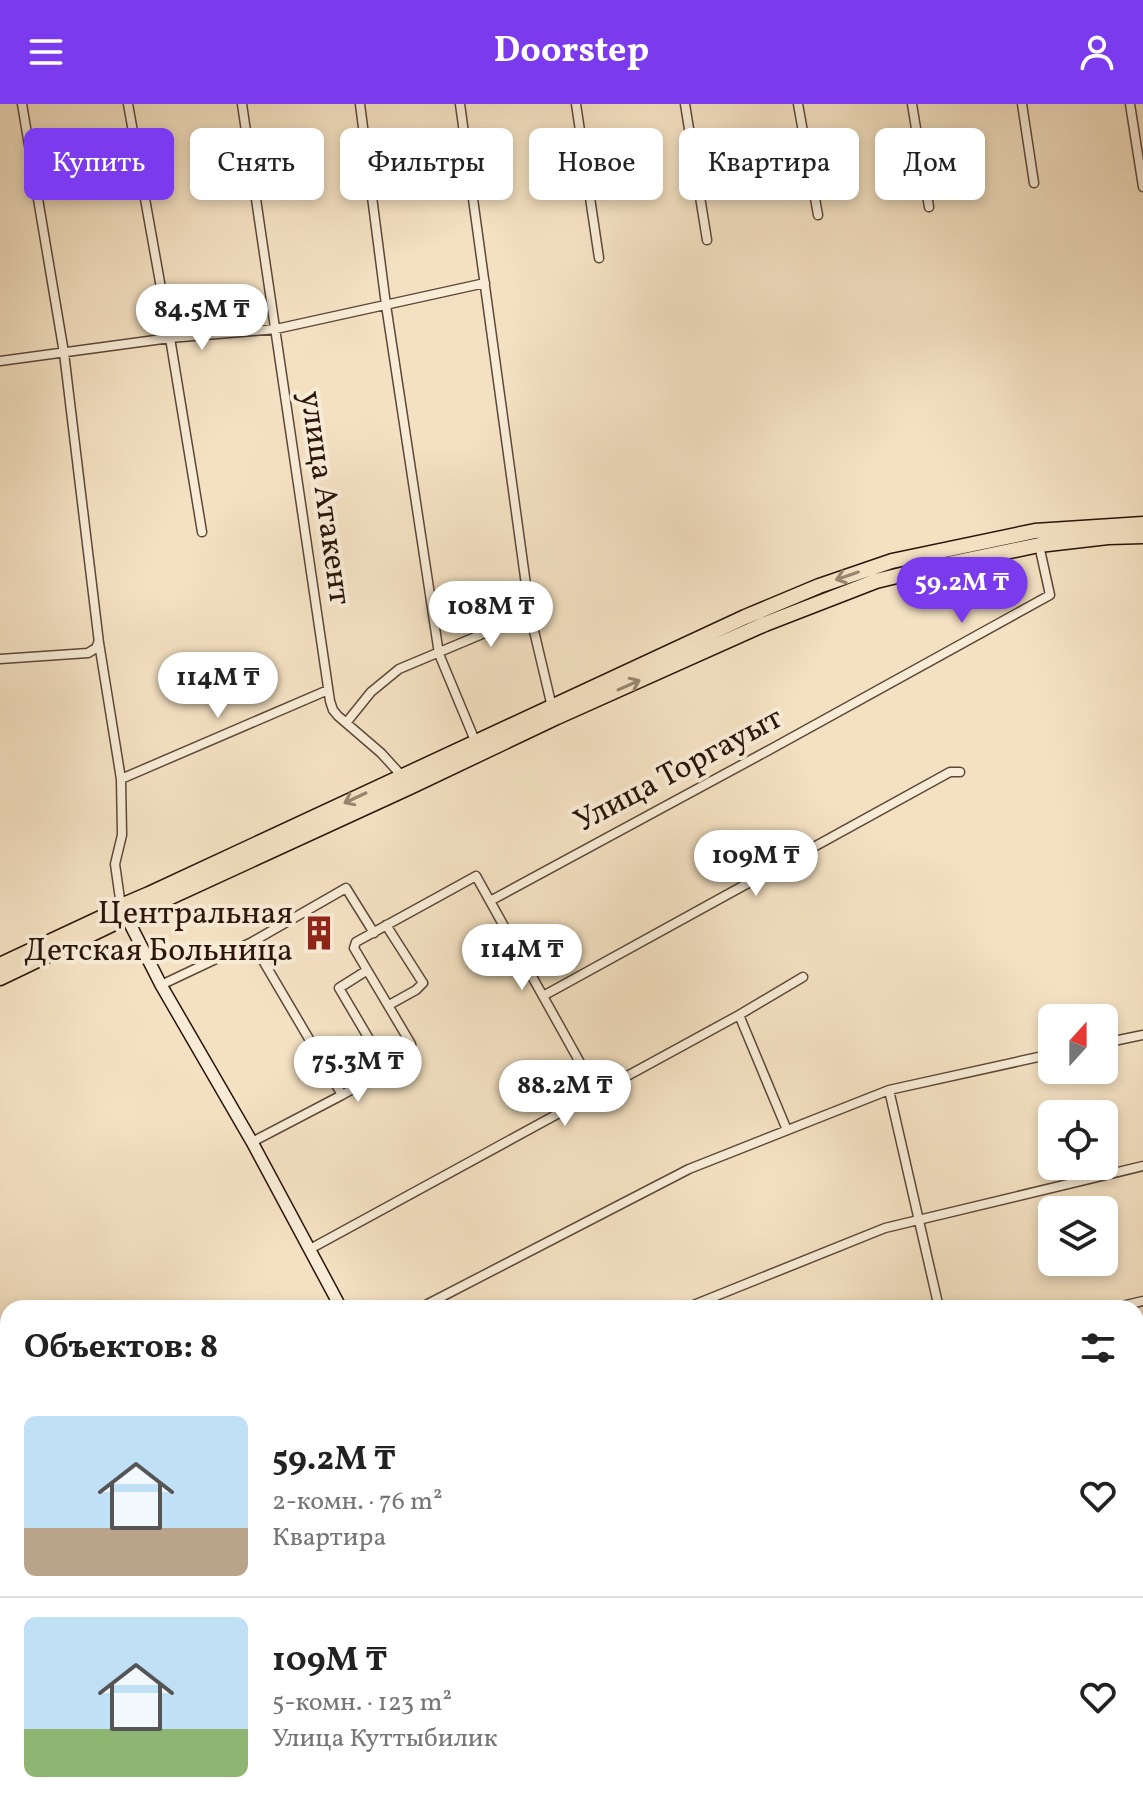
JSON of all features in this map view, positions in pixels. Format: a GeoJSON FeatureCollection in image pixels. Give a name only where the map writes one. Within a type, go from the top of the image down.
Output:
{"type":"FeatureCollection","features":[{"type":"Feature","properties":{"kind":"highway"},"geometry":{"type":"LineString","coordinates":[[0,965],[107,915],[124,911],[396,794],[748,624],[819,586],[892,561],[1035,531],[1143,524]]}},
{"type":"Feature","properties":{"kind":"highway"},"geometry":{"type":"LineString","coordinates":[[0,978],[112,926],[124,911],[149,894],[552,707],[748,624],[876,581],[938,566],[1039,545],[1143,536]]}},
{"type":"Feature","properties":{"kind":"main road"},"geometry":{"type":"LineString","coordinates":[[124,911],[161,985],[252,1142],[337,1300]]}},
{"type":"Feature","properties":{"kind":"street"},"geometry":{"type":"LineString","coordinates":[[22,104],[64,353],[99,643],[121,779],[122,835],[115,864],[124,911]]}},
{"type":"Feature","properties":{"kind":"street"},"geometry":{"type":"LineString","coordinates":[[128,104],[202,532]]}},
{"type":"Feature","properties":{"kind":"street","name":"улица Атакент"},"geometry":{"type":"LineString","coordinates":[[242,104],[328,690],[333,710],[402,776]]}},
{"type":"Feature","properties":{"kind":"street"},"geometry":{"type":"LineString","coordinates":[[360,104],[386,305],[439,654],[476,743]]}},
{"type":"Feature","properties":{"kind":"street"},"geometry":{"type":"LineString","coordinates":[[460,104],[530,614],[552,707]]}},
{"type":"Feature","properties":{"kind":"street"},"geometry":{"type":"LineString","coordinates":[[576,104],[599,258]]}},
{"type":"Feature","properties":{"kind":"street"},"geometry":{"type":"LineString","coordinates":[[685,104],[707,240]]}},
{"type":"Feature","properties":{"kind":"street"},"geometry":{"type":"LineString","coordinates":[[798,104],[818,215]]}},
{"type":"Feature","properties":{"kind":"street"},"geometry":{"type":"LineString","coordinates":[[912,104],[929,207]]}},
{"type":"Feature","properties":{"kind":"street"},"geometry":{"type":"LineString","coordinates":[[1022,104],[1034,183]]}},
{"type":"Feature","properties":{"kind":"street"},"geometry":{"type":"LineString","coordinates":[[1130,104],[1143,187]]}},
{"type":"Feature","properties":{"kind":"street"},"geometry":{"type":"LineString","coordinates":[[0,361],[170,338],[276,329],[485,283]]}},
{"type":"Feature","properties":{"kind":"street","name":"Улица Торгауыт"},"geometry":{"type":"LineString","coordinates":[[490,901],[1050,595],[1039,545]]}},
{"type":"Feature","properties":{"kind":"street"},"geometry":{"type":"LineString","coordinates":[[346,723],[371,692],[399,669],[530,614]]}},
{"type":"Feature","properties":{"kind":"street"},"geometry":{"type":"LineString","coordinates":[[0,659],[88,653],[99,643]]}},
{"type":"Feature","properties":{"kind":"street"},"geometry":{"type":"LineString","coordinates":[[121,779],[328,690]]}},
{"type":"Feature","properties":{"kind":"street"},"geometry":{"type":"LineString","coordinates":[[543,996],[950,772],[960,772]]}},
{"type":"Feature","properties":{"kind":"street"},"geometry":{"type":"LineString","coordinates":[[252,1142],[412,1056],[411,1044],[354,948],[356,942],[476,876],[597,1093]]}},
{"type":"Feature","properties":{"kind":"street"},"geometry":{"type":"LineString","coordinates":[[161,985],[252,942],[346,888],[374,933]]}},
{"type":"Feature","properties":{"kind":"street"},"geometry":{"type":"LineString","coordinates":[[386,925],[423,983],[389,1005]]}},
{"type":"Feature","properties":{"kind":"street"},"geometry":{"type":"LineString","coordinates":[[252,942],[342,1095]]}},
{"type":"Feature","properties":{"kind":"street"},"geometry":{"type":"LineString","coordinates":[[366,971],[339,988],[388,1071]]}},
{"type":"Feature","properties":{"kind":"street"},"geometry":{"type":"LineString","coordinates":[[310,1249],[803,977]]}},
{"type":"Feature","properties":{"kind":"street"},"geometry":{"type":"LineString","coordinates":[[739,1015],[787,1130]]}},
{"type":"Feature","properties":{"kind":"street"},"geometry":{"type":"LineString","coordinates":[[1118,1040],[1143,1035]]}},
{"type":"Feature","properties":{"kind":"street"},"geometry":{"type":"LineString","coordinates":[[435,1300],[689,1169],[889,1090],[1038,1057]]}},
{"type":"Feature","properties":{"kind":"street"},"geometry":{"type":"LineString","coordinates":[[889,1090],[937,1300]]}},
{"type":"Feature","properties":{"kind":"street"},"geometry":{"type":"LineString","coordinates":[[706,1300],[885,1228],[1143,1166]]}},
{"type":"Feature","properties":{"kind":"place","name":"Центральная Детская Больница"},"geometry":{"type":"Point","coordinates":[319,933]}}]}
